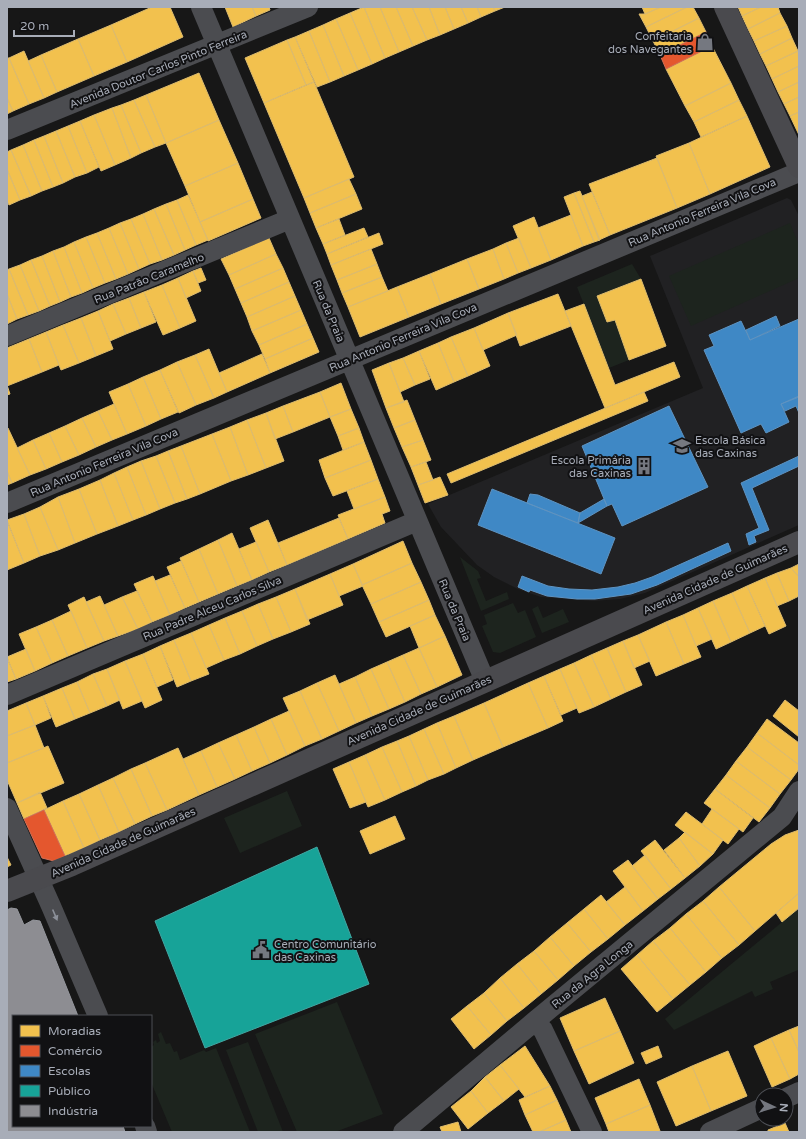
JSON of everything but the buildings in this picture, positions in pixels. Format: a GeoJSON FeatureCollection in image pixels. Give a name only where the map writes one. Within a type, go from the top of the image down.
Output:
{"type":"FeatureCollection","features":[{"type":"Feature","properties":{"kind":"street","name":"Rua da Praia"},"geometry":{"type":"LineString","coordinates":[[201,7],[485,681]]}},
{"type":"Feature","properties":{"kind":"street","name":"Avenida Doutor Carlos Pinto Ferreira"},"geometry":{"type":"LineString","coordinates":[[7,130],[308,7]]}},
{"type":"Feature","properties":{"kind":"street"},"geometry":{"type":"LineString","coordinates":[[725,7],[799,167]]}},
{"type":"Feature","properties":{"kind":"street","name":"Rua Antonio Ferreira Vila Cova"},"geometry":{"type":"LineString","coordinates":[[7,503],[799,172]]}},
{"type":"Feature","properties":{"kind":"street","name":"Rua Patrão Caramelho"},"geometry":{"type":"LineString","coordinates":[[7,336],[290,219]]}},
{"type":"Feature","properties":{"kind":"street","name":"Rua Padre Alceu Carlos Silva"},"geometry":{"type":"LineString","coordinates":[[7,695],[418,521]]}},
{"type":"Feature","properties":{"kind":"street","name":"Avenida Cidade de Guimarães"},"geometry":{"type":"LineString","coordinates":[[7,891],[40,879],[799,542]]}},
{"type":"Feature","properties":{"kind":"street","name":"Rua da Agra Longa"},"geometry":{"type":"LineString","coordinates":[[403,1132],[535,1021],[790,817],[799,791]]}},
{"type":"Feature","properties":{"kind":"street"},"geometry":{"type":"LineString","coordinates":[[7,808],[40,879],[98,1015]]}},
{"type":"Feature","properties":{"kind":"street"},"geometry":{"type":"LineString","coordinates":[[535,1021],[543,1030],[592,1132]]}},
{"type":"Feature","properties":{"kind":"street"},"geometry":{"type":"LineString","coordinates":[[710,1132],[754,1112]]}},
{"type":"Feature","properties":{"kind":"shaded area","name":"Escola Básica das Caxinas"},"geometry":{"type":"Polygon","coordinates":[[[787,198],[791,200],[799,216],[799,525],[645,593],[620,599],[593,601],[541,597],[518,589],[494,577],[477,565],[441,527],[428,504],[703,388],[650,256],[787,198]]]}},
{"type":"Feature","properties":{"kind":"shaded area"},"geometry":{"type":"Polygon","coordinates":[[[790,223],[799,245],[799,278],[691,326],[669,276],[790,223]]]}},
{"type":"Feature","properties":{"kind":"shaded area"},"geometry":{"type":"Polygon","coordinates":[[[632,264],[641,279],[597,296],[607,322],[615,320],[629,360],[609,368],[577,287],[632,264]]]}},
{"type":"Feature","properties":{"kind":"shaded area"},"geometry":{"type":"Polygon","coordinates":[[[460,557],[478,571],[481,578],[477,579],[486,601],[507,592],[509,599],[481,611],[460,557]]]}},
{"type":"Feature","properties":{"kind":"shaded area"},"geometry":{"type":"Polygon","coordinates":[[[513,603],[518,613],[525,610],[536,637],[500,653],[493,652],[482,626],[487,624],[484,615],[513,603]]]}},
{"type":"Feature","properties":{"kind":"shaded area"},"geometry":{"type":"Polygon","coordinates":[[[538,606],[543,618],[563,609],[569,622],[542,633],[532,609],[538,606]]]}},
{"type":"Feature","properties":{"kind":"shaded area"},"geometry":{"type":"Polygon","coordinates":[[[287,791],[302,826],[240,853],[224,818],[287,791]]]}},
{"type":"Feature","properties":{"kind":"shaded area"},"geometry":{"type":"Polygon","coordinates":[[[799,908],[799,971],[798,970],[770,982],[773,989],[755,997],[752,991],[674,1030],[665,1019],[799,908]]]}},
{"type":"Feature","properties":{"kind":"shaded area"},"geometry":{"type":"Polygon","coordinates":[[[337,1002],[383,1114],[335,1132],[297,1132],[255,1034],[337,1002]]]}},
{"type":"Feature","properties":{"kind":"shaded area"},"geometry":{"type":"Polygon","coordinates":[[[161,1032],[166,1044],[170,1043],[174,1052],[177,1051],[180,1060],[204,1050],[206,1052],[216,1048],[250,1132],[172,1132],[152,1084],[152,1046],[154,1045],[153,1042],[156,1040],[157,1043],[160,1041],[158,1034],[161,1032]]]}},
{"type":"Feature","properties":{"kind":"shaded area"},"geometry":{"type":"Polygon","coordinates":[[[248,1042],[283,1132],[258,1132],[226,1050],[248,1042]]]}},
{"type":"Feature","properties":{"kind":"place","name":"Confeitaria dos Navegantes"},"geometry":{"type":"Point","coordinates":[705,42]}},
{"type":"Feature","properties":{"kind":"place","name":"Escola Básica das Caxinas"},"geometry":{"type":"Point","coordinates":[682,446]}},
{"type":"Feature","properties":{"kind":"place","name":"Escola Primária das Caxinas"},"geometry":{"type":"Point","coordinates":[644,466]}},
{"type":"Feature","properties":{"kind":"place","name":"Centro Comunitário das Caxinas"},"geometry":{"type":"Point","coordinates":[261,950]}}]}
